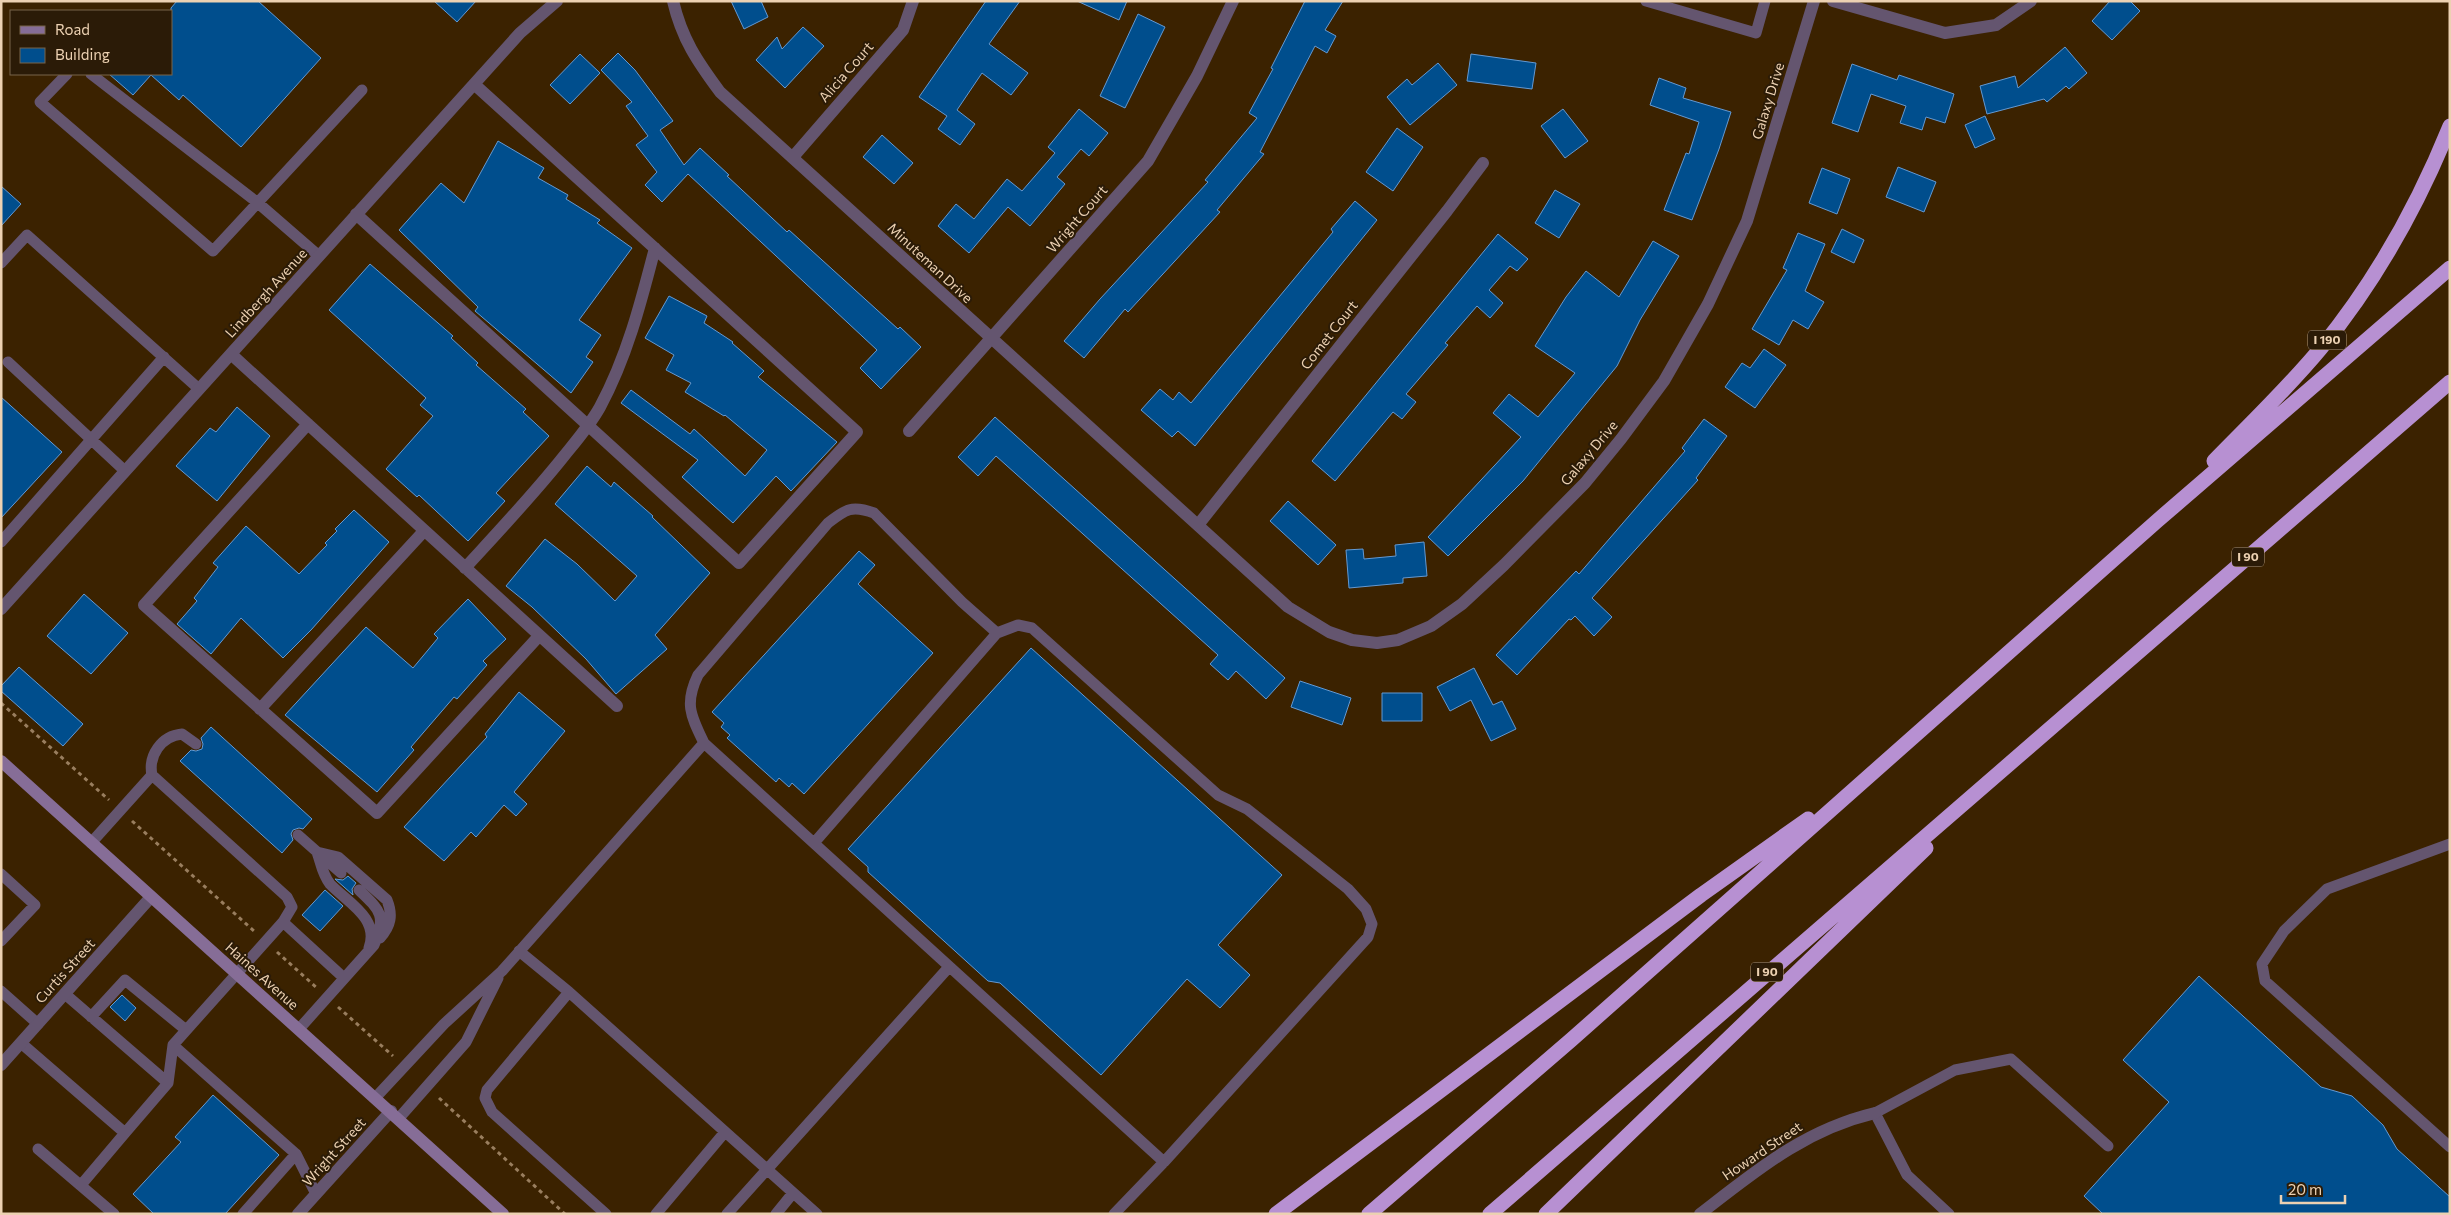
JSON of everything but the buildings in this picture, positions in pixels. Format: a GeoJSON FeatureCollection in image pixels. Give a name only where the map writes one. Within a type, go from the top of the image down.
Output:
{"type":"FeatureCollection","features":[{"type":"Feature","properties":{"kind":"highway","name":"I 190"},"geometry":{"type":"LineString","coordinates":[[2157,521],[2321,348],[2374,274],[2398,234],[2424,186],[2450,126]]}},
{"type":"Feature","properties":{"kind":"highway"},"geometry":{"type":"LineString","coordinates":[[1369,1214],[1571,1040],[2157,521],[2450,268]]}},
{"type":"Feature","properties":{"kind":"highway","name":"I 90"},"geometry":{"type":"LineString","coordinates":[[1490,1214],[1720,1012],[2046,733],[2450,382]]}},
{"type":"Feature","properties":{"kind":"highway"},"geometry":{"type":"LineString","coordinates":[[1546,1214],[2046,733]]}},
{"type":"Feature","properties":{"kind":"highway"},"geometry":{"type":"LineString","coordinates":[[1276,1214],[1701,895],[1872,773]]}},
{"type":"Feature","properties":{"kind":"main road","name":"Haines Avenue"},"geometry":{"type":"LineString","coordinates":[[1,762],[376,1097],[503,1214]]}},
{"type":"Feature","properties":{"kind":"street","name":"Minuteman Drive"},"geometry":{"type":"LineString","coordinates":[[673,1],[679,25],[693,56],[720,92],[1198,525]]}},
{"type":"Feature","properties":{"kind":"street","name":"Alicia Court"},"geometry":{"type":"LineString","coordinates":[[793,157],[903,30],[913,1]]}},
{"type":"Feature","properties":{"kind":"street","name":"Wright Court"},"geometry":{"type":"LineString","coordinates":[[909,431],[1148,161],[1197,76],[1233,1]]}},
{"type":"Feature","properties":{"kind":"street","name":"Galaxy Drive"},"geometry":{"type":"LineString","coordinates":[[1198,525],[1288,607],[1329,632],[1352,640],[1377,643],[1398,640],[1431,626],[1462,604],[1504,565],[1585,483],[1621,439],[1664,381],[1708,304],[1747,221],[1814,1]]}},
{"type":"Feature","properties":{"kind":"street"},"geometry":{"type":"LineString","coordinates":[[1833,1],[1945,33],[1996,25],[2031,1]]}},
{"type":"Feature","properties":{"kind":"street","name":"Lindbergh Avenue"},"geometry":{"type":"LineString","coordinates":[[1,609],[520,33],[554,2]]}},
{"type":"Feature","properties":{"kind":"street"},"geometry":{"type":"LineString","coordinates":[[356,214],[738,563],[856,432],[474,84]]}},
{"type":"Feature","properties":{"kind":"street","name":"Comet Court"},"geometry":{"type":"LineString","coordinates":[[1198,525],[1482,163]]}},
{"type":"Feature","properties":{"kind":"street"},"geometry":{"type":"LineString","coordinates":[[465,568],[530,499],[588,426],[622,359],[655,248]]}},
{"type":"Feature","properties":{"kind":"street"},"geometry":{"type":"LineString","coordinates":[[231,354],[617,706]]}},
{"type":"Feature","properties":{"kind":"street"},"geometry":{"type":"LineString","coordinates":[[308,424],[144,605],[377,814],[539,636]]}},
{"type":"Feature","properties":{"kind":"street"},"geometry":{"type":"LineString","coordinates":[[260,709],[424,530]]}},
{"type":"Feature","properties":{"kind":"street","name":"Curtis Street"},"geometry":{"type":"LineString","coordinates":[[1,1065],[151,896]]}},
{"type":"Feature","properties":{"kind":"street","name":"Howard Street"},"geometry":{"type":"LineString","coordinates":[[1700,1214],[1783,1152],[1817,1132],[1846,1120],[1875,1113]]}},
{"type":"Feature","properties":{"kind":"street","name":"Wright Street"},"geometry":{"type":"LineString","coordinates":[[298,1214],[395,1115]]}},
{"type":"Feature","properties":{"kind":"lane"},"geometry":{"type":"LineString","coordinates":[[1646,1],[1756,33],[1765,1]]}},
{"type":"Feature","properties":{"kind":"lane"},"geometry":{"type":"LineString","coordinates":[[67,75],[40,102],[213,251],[362,90]]}},
{"type":"Feature","properties":{"kind":"lane"},"geometry":{"type":"LineString","coordinates":[[92,75],[258,203],[319,256]]}},
{"type":"Feature","properties":{"kind":"lane"},"geometry":{"type":"LineString","coordinates":[[1,263],[27,234],[199,389]]}},
{"type":"Feature","properties":{"kind":"lane"},"geometry":{"type":"LineString","coordinates":[[1,542],[164,357]]}},
{"type":"Feature","properties":{"kind":"lane"},"geometry":{"type":"LineString","coordinates":[[8,362],[125,471]]}},
{"type":"Feature","properties":{"kind":"lane"},"geometry":{"type":"LineString","coordinates":[[997,633],[962,602],[874,514],[860,508],[844,510],[828,523],[698,675],[690,691],[690,714],[704,743],[1164,1162]]}},
{"type":"Feature","properties":{"kind":"lane"},"geometry":{"type":"LineString","coordinates":[[814,843],[997,633],[1018,625],[1032,628],[1218,795],[1247,808],[1348,889],[1366,909],[1372,924],[1368,937],[1164,1162],[1114,1214]]}},
{"type":"Feature","properties":{"kind":"lane"},"geometry":{"type":"LineString","coordinates":[[81,1185],[168,1083],[173,1046],[283,922],[292,908],[287,897],[152,775],[150,765],[154,753],[168,738],[182,734],[196,744]]}},
{"type":"Feature","properties":{"kind":"lane"},"geometry":{"type":"LineString","coordinates":[[376,1097],[444,1024],[502,971],[704,743]]}},
{"type":"Feature","properties":{"kind":"lane"},"geometry":{"type":"LineString","coordinates":[[91,843],[152,775]]}},
{"type":"Feature","properties":{"kind":"lane"},"geometry":{"type":"LineString","coordinates":[[298,834],[341,873]]}},
{"type":"Feature","properties":{"kind":"lane"},"geometry":{"type":"LineString","coordinates":[[2450,844],[2327,889],[2284,931],[2262,964],[2265,981],[2450,1147]]}},
{"type":"Feature","properties":{"kind":"lane"},"geometry":{"type":"LineString","coordinates":[[317,852],[322,872],[330,884],[364,916],[371,930],[370,949]]}},
{"type":"Feature","properties":{"kind":"lane"},"geometry":{"type":"LineString","coordinates":[[299,1029],[370,949],[390,922],[391,910],[387,900],[338,856],[317,852]]}},
{"type":"Feature","properties":{"kind":"lane"},"geometry":{"type":"LineString","coordinates":[[1,874],[34,905],[1,941]]}},
{"type":"Feature","properties":{"kind":"lane"},"geometry":{"type":"LineString","coordinates":[[359,890],[376,906],[382,918],[380,932],[370,949]]}},
{"type":"Feature","properties":{"kind":"lane"},"geometry":{"type":"LineString","coordinates":[[283,922],[344,978]]}},
{"type":"Feature","properties":{"kind":"lane"},"geometry":{"type":"LineString","coordinates":[[519,951],[569,992],[816,1214]]}},
{"type":"Feature","properties":{"kind":"lane"},"geometry":{"type":"LineString","coordinates":[[727,1214],[949,967]]}},
{"type":"Feature","properties":{"kind":"lane"},"geometry":{"type":"LineString","coordinates":[[395,1115],[427,1087],[466,1042],[502,971]]}},
{"type":"Feature","properties":{"kind":"lane"},"geometry":{"type":"LineString","coordinates":[[91,1017],[125,980],[186,1030]]}},
{"type":"Feature","properties":{"kind":"lane"},"geometry":{"type":"LineString","coordinates":[[1,990],[38,1024]]}},
{"type":"Feature","properties":{"kind":"lane"},"geometry":{"type":"LineString","coordinates":[[569,992],[487,1090],[485,1098],[492,1112],[606,1214]]}},
{"type":"Feature","properties":{"kind":"lane"},"geometry":{"type":"LineString","coordinates":[[65,994],[168,1083]]}},
{"type":"Feature","properties":{"kind":"lane"},"geometry":{"type":"LineString","coordinates":[[21,1043],[125,1133]]}},
{"type":"Feature","properties":{"kind":"lane"},"geometry":{"type":"LineString","coordinates":[[173,1046],[296,1154],[316,1194]]}},
{"type":"Feature","properties":{"kind":"lane"},"geometry":{"type":"LineString","coordinates":[[1949,1214],[1907,1175],[1875,1113],[1955,1070],[2011,1058],[2108,1146]]}},
{"type":"Feature","properties":{"kind":"lane"},"geometry":{"type":"LineString","coordinates":[[656,1214],[725,1132]]}},
{"type":"Feature","properties":{"kind":"lane"},"geometry":{"type":"LineString","coordinates":[[38,1149],[114,1214]]}},
{"type":"Feature","properties":{"kind":"lane"},"geometry":{"type":"LineString","coordinates":[[243,1214],[296,1154]]}},
{"type":"Feature","properties":{"kind":"lane"},"geometry":{"type":"LineString","coordinates":[[776,1214],[793,1193]]}},
{"type":"Feature","properties":{"kind":"path"},"geometry":{"type":"LineString","coordinates":[[1,703],[404,1066]]}},
{"type":"Feature","properties":{"kind":"path"},"geometry":{"type":"LineString","coordinates":[[427,1087],[565,1214]]}}]}
